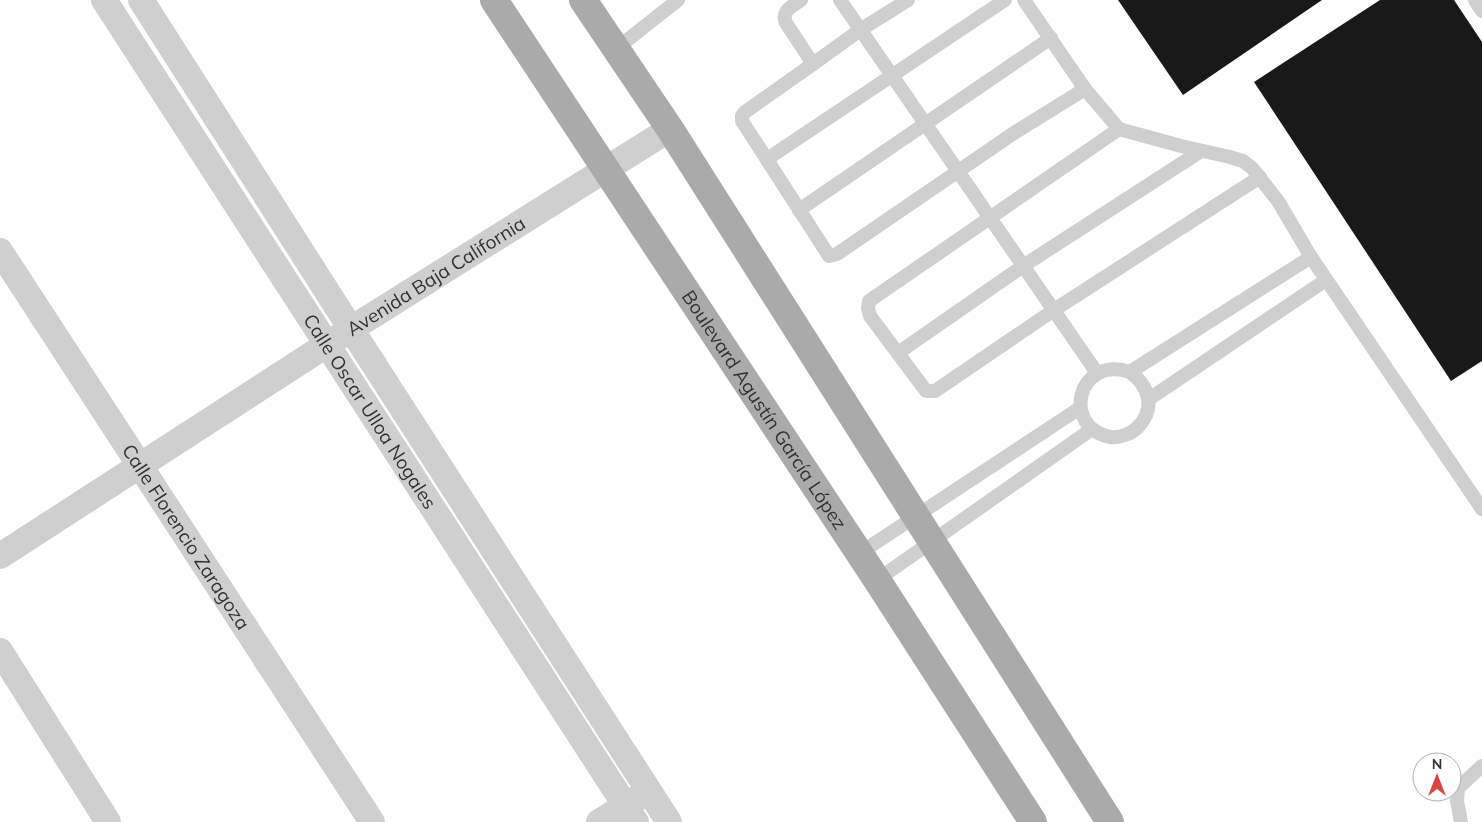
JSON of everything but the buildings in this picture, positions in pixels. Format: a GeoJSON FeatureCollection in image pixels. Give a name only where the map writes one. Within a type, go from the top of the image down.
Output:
{"type":"FeatureCollection","features":[{"type":"Feature","properties":{"kind":"main road","name":"Boulevard Agustín García López"},"geometry":{"type":"LineString","coordinates":[[494,0],[860,554],[1033,822]]}},
{"type":"Feature","properties":{"kind":"main road"},"geometry":{"type":"LineString","coordinates":[[583,0],[670,129],[1110,822]]}},
{"type":"Feature","properties":{"kind":"street","name":"Calle Oscar Ulloa Nogales"},"geometry":{"type":"LineString","coordinates":[[104,0],[630,814]]}},
{"type":"Feature","properties":{"kind":"street","name":"Calle Oscar Ulloa Nogales"},"geometry":{"type":"LineString","coordinates":[[141,0],[669,822]]}},
{"type":"Feature","properties":{"kind":"street"},"geometry":{"type":"LineString","coordinates":[[177,113],[202,95]]}},
{"type":"Feature","properties":{"kind":"street","name":"Avenida Baja California"},"geometry":{"type":"LineString","coordinates":[[0,556],[351,329],[670,129]]}},
{"type":"Feature","properties":{"kind":"street","name":"Calle Florencio Zaragoza"},"geometry":{"type":"LineString","coordinates":[[0,251],[372,822]]}},
{"type":"Feature","properties":{"kind":"street"},"geometry":{"type":"LineString","coordinates":[[474,572],[498,557]]}},
{"type":"Feature","properties":{"kind":"street"},"geometry":{"type":"LineString","coordinates":[[0,650],[108,822]]}},
{"type":"Feature","properties":{"kind":"street"},"geometry":{"type":"LineString","coordinates":[[599,822],[630,814],[649,790]]}},
{"type":"Feature","properties":{"kind":"lane"},"geometry":{"type":"LineString","coordinates":[[616,50],[678,0]]}},
{"type":"Feature","properties":{"kind":"lane"},"geometry":{"type":"LineString","coordinates":[[801,0],[788,9],[784,18],[813,64]]}},
{"type":"Feature","properties":{"kind":"lane"},"geometry":{"type":"LineString","coordinates":[[840,0],[1097,373]]}},
{"type":"Feature","properties":{"kind":"lane"},"geometry":{"type":"LineString","coordinates":[[908,0],[860,30],[744,112],[742,116],[742,121],[829,256],[833,256],[958,171],[1085,89]]}},
{"type":"Feature","properties":{"kind":"lane"},"geometry":{"type":"LineString","coordinates":[[767,160],[1005,0]]}},
{"type":"Feature","properties":{"kind":"lane"},"geometry":{"type":"LineString","coordinates":[[1024,0],[1085,89],[1119,129],[1242,161],[1252,168],[1278,201],[1326,280],[1482,509]]}},
{"type":"Feature","properties":{"kind":"lane"},"geometry":{"type":"LineString","coordinates":[[1475,0],[1482,11]]}},
{"type":"Feature","properties":{"kind":"lane"},"geometry":{"type":"LineString","coordinates":[[799,210],[1050,38]]}},
{"type":"Feature","properties":{"kind":"lane"},"geometry":{"type":"LineString","coordinates":[[1119,129],[870,301],[868,308],[870,316],[926,391],[935,391],[1054,310],[1260,178]]}},
{"type":"Feature","properties":{"kind":"lane"},"geometry":{"type":"LineString","coordinates":[[898,353],[1023,266],[1201,151]]}},
{"type":"Feature","properties":{"kind":"lane"},"geometry":{"type":"LineString","coordinates":[[1130,372],[1311,257]]}},
{"type":"Feature","properties":{"kind":"lane"},"geometry":{"type":"LineString","coordinates":[[1149,399],[1326,280]]}},
{"type":"Feature","properties":{"kind":"lane"},"geometry":{"type":"LineString","coordinates":[[1108,369],[1130,372],[1146,388],[1149,399],[1144,421],[1136,430],[1125,436],[1102,435],[1092,429],[1084,420],[1080,408],[1081,394],[1087,382],[1097,373],[1108,369]]}},
{"type":"Feature","properties":{"kind":"lane"},"geometry":{"type":"LineString","coordinates":[[860,554],[1080,408]]}},
{"type":"Feature","properties":{"kind":"lane"},"geometry":{"type":"LineString","coordinates":[[877,580],[1092,429]]}},
{"type":"Feature","properties":{"kind":"lane"},"geometry":{"type":"LineString","coordinates":[[1461,822],[1457,801],[1458,788],[1482,766]]}}]}
